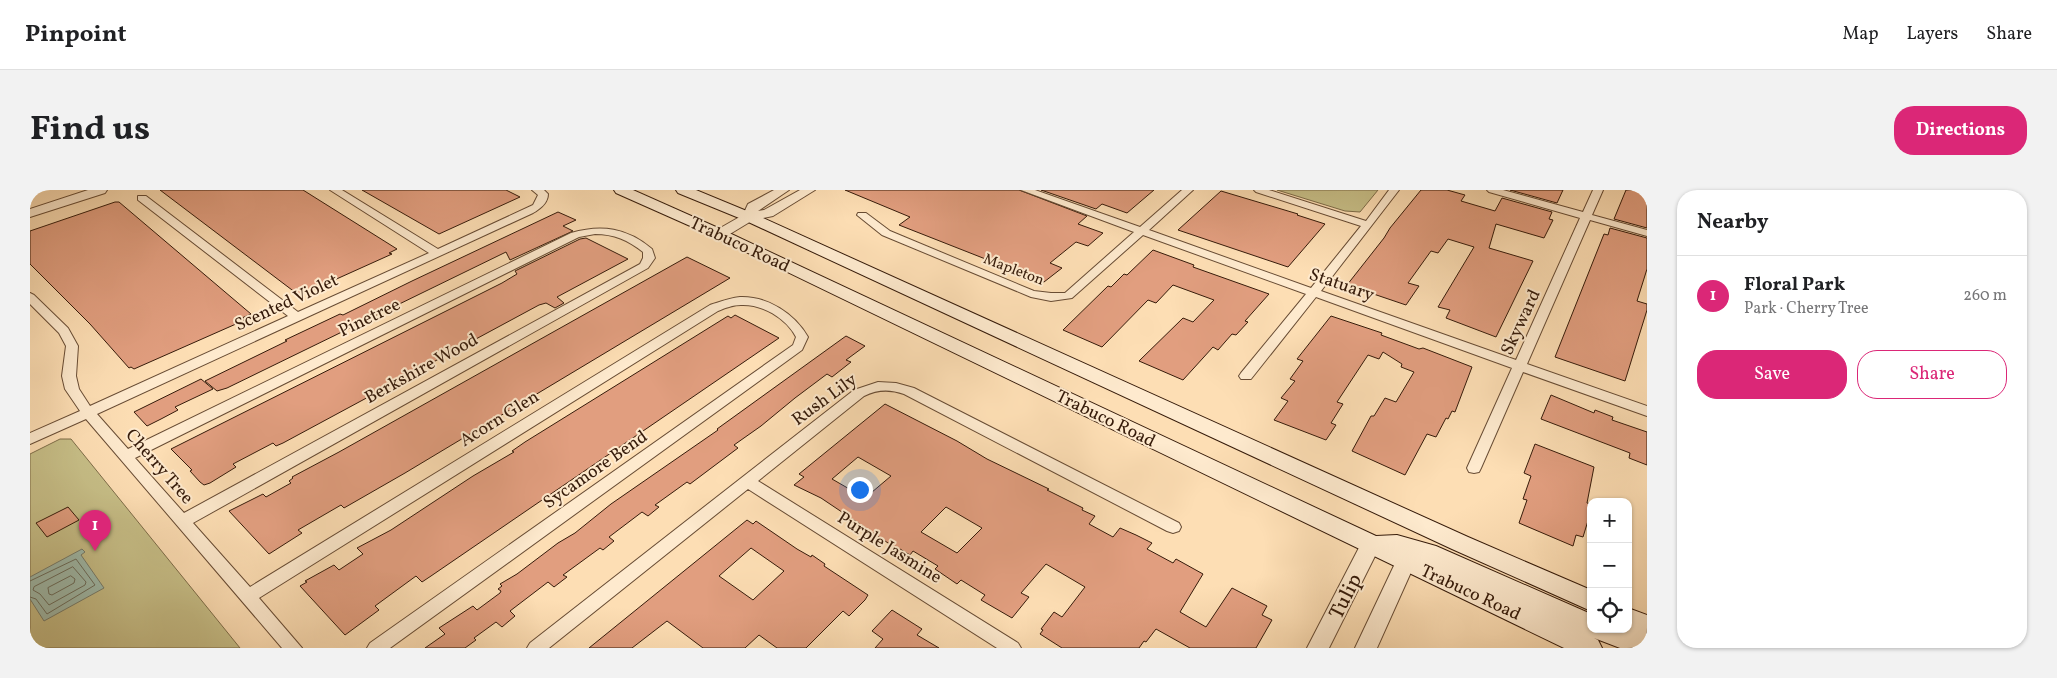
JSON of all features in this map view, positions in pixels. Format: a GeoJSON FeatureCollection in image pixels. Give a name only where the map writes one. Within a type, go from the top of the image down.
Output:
{"type":"FeatureCollection","features":[{"type":"Feature","properties":{"kind":"main road","name":"Trabuco Road"},"geometry":{"type":"LineString","coordinates":[[621,190],[720,234],[1589,648]]}},
{"type":"Feature","properties":{"kind":"main road","name":"Trabuco Road"},"geometry":{"type":"LineString","coordinates":[[683,190],[749,217],[1442,535],[1587,599]]}},
{"type":"Feature","properties":{"kind":"main road"},"geometry":{"type":"LineString","coordinates":[[1371,544],[1390,542],[1428,552],[1587,624]]}},
{"type":"Feature","properties":{"kind":"main road"},"geometry":{"type":"LineString","coordinates":[[1632,620],[1647,626]]}},
{"type":"Feature","properties":{"kind":"main road"},"geometry":{"type":"LineString","coordinates":[[1609,633],[1647,647]]}},
{"type":"Feature","properties":{"kind":"street"},"geometry":{"type":"LineString","coordinates":[[30,202],[68,190]]}},
{"type":"Feature","properties":{"kind":"street"},"geometry":{"type":"LineString","coordinates":[[30,213],[101,190]]}},
{"type":"Feature","properties":{"kind":"street"},"geometry":{"type":"LineString","coordinates":[[335,190],[437,252]]}},
{"type":"Feature","properties":{"kind":"street","name":"Scented Violet"},"geometry":{"type":"LineString","coordinates":[[30,439],[537,206],[543,198],[543,194],[537,190]]}},
{"type":"Feature","properties":{"kind":"street"},"geometry":{"type":"LineString","coordinates":[[749,217],[753,207],[783,190]]}},
{"type":"Feature","properties":{"kind":"street"},"geometry":{"type":"LineString","coordinates":[[720,234],[749,217],[768,213],[809,190]]}},
{"type":"Feature","properties":{"kind":"street","name":"Statuary"},"geometry":{"type":"LineString","coordinates":[[1026,190],[1647,410]]}},
{"type":"Feature","properties":{"kind":"street","name":"Mapleton"},"geometry":{"type":"LineString","coordinates":[[862,215],[886,234],[1031,294],[1051,298],[1068,296],[1188,190]]}},
{"type":"Feature","properties":{"kind":"street"},"geometry":{"type":"LineString","coordinates":[[1259,190],[1368,225]]}},
{"type":"Feature","properties":{"kind":"street"},"geometry":{"type":"LineString","coordinates":[[1246,376],[1394,190]]}},
{"type":"Feature","properties":{"kind":"street"},"geometry":{"type":"LineString","coordinates":[[1492,190],[1647,233]]}},
{"type":"Feature","properties":{"kind":"street","name":"Skyward"},"geometry":{"type":"LineString","coordinates":[[1474,468],[1598,190]]}},
{"type":"Feature","properties":{"kind":"street"},"geometry":{"type":"LineString","coordinates":[[142,198],[297,317]]}},
{"type":"Feature","properties":{"kind":"street","name":"Pinetree"},"geometry":{"type":"LineString","coordinates":[[126,456],[576,235],[588,231],[609,229],[631,239]]}},
{"type":"Feature","properties":{"kind":"street","name":"Berkshire Wood"},"geometry":{"type":"LineString","coordinates":[[183,521],[644,266],[649,258],[648,251],[631,239]]}},
{"type":"Feature","properties":{"kind":"street","name":"Cherry Tree"},"geometry":{"type":"LineString","coordinates":[[30,297],[64,332],[72,346],[68,376],[72,388],[88,412],[293,648]]}},
{"type":"Feature","properties":{"kind":"street","name":"Acorn Glen"},"geometry":{"type":"LineString","coordinates":[[248,596],[714,308],[727,303],[750,301],[777,313]]}},
{"type":"Feature","properties":{"kind":"street","name":"Sycamore Bend"},"geometry":{"type":"LineString","coordinates":[[376,648],[798,347],[802,337],[798,328],[777,313]]}},
{"type":"Feature","properties":{"kind":"street","name":"Rush Lily"},"geometry":{"type":"LineString","coordinates":[[536,648],[858,393],[877,386],[888,385],[909,391],[1173,527]]}},
{"type":"Feature","properties":{"kind":"street","name":"Purple Jasmine"},"geometry":{"type":"LineString","coordinates":[[747,481],[1012,648]]}},
{"type":"Feature","properties":{"kind":"street","name":"Tulip"},"geometry":{"type":"LineString","coordinates":[[1318,648],[1371,544]]}},
{"type":"Feature","properties":{"kind":"street"},"geometry":{"type":"LineString","coordinates":[[1366,648],[1406,561]]}},
{"type":"Feature","properties":{"kind":"shaded area"},"geometry":{"type":"Polygon","coordinates":[[[1277,190],[1378,190],[1360,212],[1345,211],[1277,190]]]}},
{"type":"Feature","properties":{"kind":"shaded area"},"geometry":{"type":"Polygon","coordinates":[[[60,439],[71,439],[240,648],[30,648],[30,454],[60,439]]]}},
{"type":"Feature","properties":{"kind":"water"},"geometry":{"type":"Polygon","coordinates":[[[82,549],[85,552],[81,555],[104,588],[44,621],[30,599],[30,577],[82,549]]]}},
{"type":"Feature","properties":{"kind":"building"},"geometry":{"type":"Polygon","coordinates":[[[160,190],[303,190],[397,249],[389,253],[392,254],[301,295],[160,190]]]}},
{"type":"Feature","properties":{"kind":"building"},"geometry":{"type":"Polygon","coordinates":[[[362,190],[506,190],[520,197],[439,234],[362,190]]]}},
{"type":"Feature","properties":{"kind":"building"},"geometry":{"type":"Polygon","coordinates":[[[845,190],[1019,190],[1087,216],[1078,224],[1103,233],[1088,246],[1076,242],[1050,263],[1062,268],[1044,282],[899,225],[910,217],[845,190]]]}},
{"type":"Feature","properties":{"kind":"building"},"geometry":{"type":"Polygon","coordinates":[[[1041,190],[1154,190],[1127,213],[1102,204],[1096,209],[1041,190]]]}},
{"type":"Feature","properties":{"kind":"building"},"geometry":{"type":"Polygon","coordinates":[[[1421,190],[1447,190],[1465,195],[1461,201],[1495,211],[1502,198],[1552,212],[1549,219],[1553,220],[1544,238],[1496,224],[1489,248],[1533,261],[1496,337],[1446,318],[1450,310],[1438,307],[1474,247],[1448,239],[1438,253],[1431,251],[1408,283],[1419,286],[1406,305],[1347,285],[1421,190]]]}},
{"type":"Feature","properties":{"kind":"building"},"geometry":{"type":"Polygon","coordinates":[[[1510,190],[1563,190],[1557,203],[1510,190]]]}},
{"type":"Feature","properties":{"kind":"building"},"geometry":{"type":"Polygon","coordinates":[[[1626,190],[1647,190],[1647,228],[1614,219],[1626,190]]]}},
{"type":"Feature","properties":{"kind":"building"},"geometry":{"type":"Polygon","coordinates":[[[1221,191],[1325,224],[1288,267],[1178,230],[1221,191]]]}},
{"type":"Feature","properties":{"kind":"building"},"geometry":{"type":"Polygon","coordinates":[[[119,202],[251,314],[242,318],[245,320],[134,369],[129,368],[90,324],[30,264],[30,231],[119,202]]]}},
{"type":"Feature","properties":{"kind":"building"},"geometry":{"type":"Polygon","coordinates":[[[558,212],[576,220],[563,226],[573,231],[510,260],[506,252],[227,388],[217,391],[205,381],[287,341],[285,340],[340,314],[343,315],[558,212]]]}},
{"type":"Feature","properties":{"kind":"building"},"geometry":{"type":"Polygon","coordinates":[[[1610,228],[1647,238],[1647,269],[1637,301],[1647,304],[1647,310],[1625,381],[1555,357],[1604,234],[1608,235],[1610,228]]]}},
{"type":"Feature","properties":{"kind":"building"},"geometry":{"type":"Polygon","coordinates":[[[586,238],[628,259],[557,297],[564,303],[555,308],[546,303],[539,305],[283,443],[276,446],[273,443],[233,464],[236,467],[210,483],[204,485],[200,482],[190,471],[192,470],[171,449],[502,283],[517,274],[515,271],[580,239],[586,238]]]}},
{"type":"Feature","properties":{"kind":"building"},"geometry":{"type":"Polygon","coordinates":[[[1153,250],[1194,265],[1193,267],[1269,294],[1245,321],[1248,322],[1236,335],[1232,334],[1218,350],[1213,347],[1183,380],[1139,361],[1183,318],[1193,322],[1214,300],[1173,285],[1156,303],[1148,300],[1102,347],[1063,330],[1108,286],[1111,287],[1124,274],[1127,275],[1153,250]]]}},
{"type":"Feature","properties":{"kind":"building"},"geometry":{"type":"Polygon","coordinates":[[[687,257],[730,278],[405,473],[344,508],[341,505],[298,530],[302,533],[269,554],[229,511],[263,494],[266,497],[291,483],[289,481],[292,477],[687,257]]]}},
{"type":"Feature","properties":{"kind":"building"},"geometry":{"type":"Polygon","coordinates":[[[735,315],[779,338],[422,582],[416,576],[375,606],[379,610],[345,635],[300,586],[307,582],[305,581],[334,565],[339,570],[363,554],[357,548],[391,530],[473,476],[514,452],[512,451],[525,442],[728,316],[731,318],[735,315]]]}},
{"type":"Feature","properties":{"kind":"building"},"geometry":{"type":"Polygon","coordinates":[[[1331,316],[1472,367],[1455,412],[1452,411],[1448,419],[1446,418],[1436,437],[1427,434],[1405,475],[1352,451],[1371,416],[1374,416],[1385,398],[1396,402],[1414,372],[1401,367],[1402,364],[1383,352],[1379,359],[1368,355],[1337,402],[1343,404],[1331,423],[1336,425],[1326,440],[1274,420],[1288,401],[1281,398],[1295,381],[1290,379],[1303,361],[1297,359],[1331,316]]]}},
{"type":"Feature","properties":{"kind":"building"},"geometry":{"type":"Polygon","coordinates":[[[846,336],[865,346],[846,360],[851,362],[832,377],[827,374],[795,398],[734,445],[738,448],[690,484],[687,482],[655,505],[659,507],[648,516],[642,512],[609,537],[614,541],[603,550],[600,548],[563,575],[567,577],[554,587],[548,582],[510,611],[515,616],[502,627],[496,622],[474,638],[476,640],[465,648],[425,648],[445,634],[439,628],[473,606],[477,610],[500,593],[501,591],[498,589],[502,586],[500,584],[575,533],[611,504],[718,430],[846,336]]]}},
{"type":"Feature","properties":{"kind":"building"},"geometry":{"type":"Polygon","coordinates":[[[201,379],[213,389],[175,407],[178,410],[147,426],[134,412],[201,379]]]}},
{"type":"Feature","properties":{"kind":"building"},"geometry":{"type":"Polygon","coordinates":[[[1551,395],[1594,413],[1595,410],[1613,417],[1612,420],[1647,432],[1647,465],[1629,458],[1630,453],[1541,419],[1551,395]]]}},
{"type":"Feature","properties":{"kind":"building"},"geometry":{"type":"Polygon","coordinates":[[[885,404],[1083,508],[1082,510],[1095,516],[1089,524],[1113,537],[1120,528],[1152,543],[1147,549],[1173,563],[1176,559],[1203,574],[1180,612],[1206,627],[1232,588],[1267,606],[1262,615],[1272,620],[1256,648],[1190,648],[1156,629],[1139,648],[1062,648],[1040,634],[1043,630],[1041,629],[1054,612],[1062,617],[1085,587],[1046,564],[1021,593],[1029,597],[1012,618],[981,600],[985,595],[961,580],[957,584],[935,569],[938,566],[913,551],[910,555],[894,547],[821,498],[794,485],[804,477],[799,474],[885,404]],[[858,457],[832,479],[865,498],[891,476],[858,457]],[[946,507],[921,532],[957,553],[982,528],[946,507]]]}},
{"type":"Feature","properties":{"kind":"building"},"geometry":{"type":"Polygon","coordinates":[[[1535,444],[1594,467],[1587,498],[1587,524],[1583,537],[1576,535],[1573,546],[1519,523],[1527,500],[1523,499],[1531,476],[1524,473],[1535,444]]]}},
{"type":"Feature","properties":{"kind":"building"},"geometry":{"type":"Polygon","coordinates":[[[68,507],[79,520],[47,537],[36,523],[68,507]]]}},
{"type":"Feature","properties":{"kind":"building"},"geometry":{"type":"Polygon","coordinates":[[[747,520],[753,524],[756,521],[797,549],[811,557],[812,555],[825,564],[824,566],[868,595],[849,616],[843,611],[806,648],[777,648],[759,635],[745,648],[703,648],[667,621],[632,648],[589,648],[747,520]],[[751,548],[719,576],[753,600],[784,571],[751,548]]]}},
{"type":"Feature","properties":{"kind":"building"},"geometry":{"type":"Polygon","coordinates":[[[892,610],[922,629],[917,635],[939,648],[875,648],[883,639],[872,631],[892,610]]]}},
{"type":"Feature","properties":{"kind":"place","name":"Floral Park"},"geometry":{"type":"Point","coordinates":[95,551]}}]}
